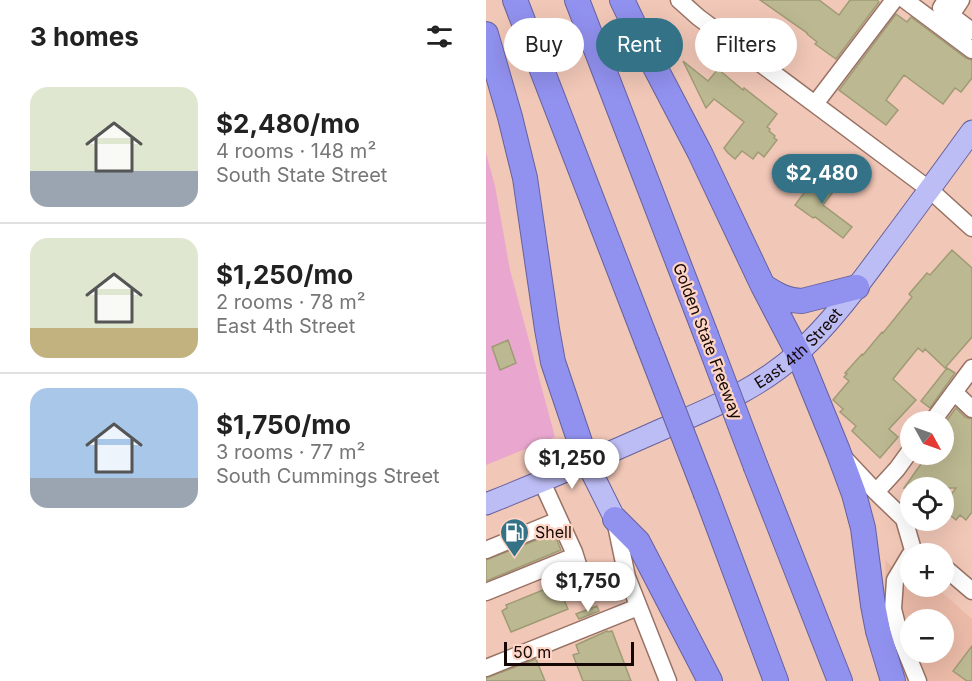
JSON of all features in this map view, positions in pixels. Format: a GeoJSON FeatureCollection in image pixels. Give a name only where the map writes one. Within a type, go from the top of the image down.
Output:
{"type":"FeatureCollection","features":[{"type":"Feature","properties":{"kind":"highway"},"geometry":{"type":"LineString","coordinates":[[515,0],[776,681]]}},
{"type":"Feature","properties":{"kind":"highway","name":"Golden State Freeway"},"geometry":{"type":"LineString","coordinates":[[577,0],[840,681]]}},
{"type":"Feature","properties":{"kind":"highway"},"geometry":{"type":"LineString","coordinates":[[622,0],[798,353],[838,451],[854,494],[863,528],[873,605],[893,681]]}},
{"type":"Feature","properties":{"kind":"highway"},"geometry":{"type":"LineString","coordinates":[[486,34],[525,178],[553,362],[587,463]]}},
{"type":"Feature","properties":{"kind":"highway"},"geometry":{"type":"LineString","coordinates":[[763,286],[792,301],[802,301],[857,287]]}},
{"type":"Feature","properties":{"kind":"highway"},"geometry":{"type":"LineString","coordinates":[[615,519],[638,542],[710,681]]}},
{"type":"Feature","properties":{"kind":"main road","name":"East 4th Street"},"geometry":{"type":"LineString","coordinates":[[486,504],[587,463],[706,410],[749,389],[771,375],[798,353],[827,324],[972,131]]}},
{"type":"Feature","properties":{"kind":"main road"},"geometry":{"type":"LineString","coordinates":[[587,463],[615,519]]}},
{"type":"Feature","properties":{"kind":"street"},"geometry":{"type":"LineString","coordinates":[[679,0],[930,189],[972,228]]}},
{"type":"Feature","properties":{"kind":"street"},"geometry":{"type":"LineString","coordinates":[[815,104],[894,0]]}},
{"type":"Feature","properties":{"kind":"street"},"geometry":{"type":"LineString","coordinates":[[905,0],[972,50]]}},
{"type":"Feature","properties":{"kind":"street"},"geometry":{"type":"LineString","coordinates":[[961,0],[948,7],[970,26]]}},
{"type":"Feature","properties":{"kind":"street"},"geometry":{"type":"LineString","coordinates":[[940,411],[972,368]]}},
{"type":"Feature","properties":{"kind":"street"},"geometry":{"type":"LineString","coordinates":[[954,392],[972,409]]}},
{"type":"Feature","properties":{"kind":"street"},"geometry":{"type":"LineString","coordinates":[[838,451],[903,519],[911,543]]}},
{"type":"Feature","properties":{"kind":"street"},"geometry":{"type":"LineString","coordinates":[[876,492],[900,465]]}},
{"type":"Feature","properties":{"kind":"street"},"geometry":{"type":"LineString","coordinates":[[542,482],[575,556],[586,590],[627,577]]}},
{"type":"Feature","properties":{"kind":"street"},"geometry":{"type":"LineString","coordinates":[[615,519],[627,577],[668,681]]}},
{"type":"Feature","properties":{"kind":"street"},"geometry":{"type":"LineString","coordinates":[[486,550],[559,520]]}},
{"type":"Feature","properties":{"kind":"street"},"geometry":{"type":"LineString","coordinates":[[486,592],[575,556]]}},
{"type":"Feature","properties":{"kind":"street"},"geometry":{"type":"LineString","coordinates":[[900,573],[895,580],[893,609],[900,637],[918,681]]}},
{"type":"Feature","properties":{"kind":"street"},"geometry":{"type":"LineString","coordinates":[[954,576],[972,591]]}},
{"type":"Feature","properties":{"kind":"street"},"geometry":{"type":"LineString","coordinates":[[486,668],[638,607]]}},
{"type":"Feature","properties":{"kind":"shaded area"},"geometry":{"type":"Polygon","coordinates":[[[486,153],[495,186],[510,270],[555,437],[486,465],[486,153]]]}},
{"type":"Feature","properties":{"kind":"shaded area"},"geometry":{"type":"Polygon","coordinates":[[[885,560],[900,574],[900,597],[947,597],[972,619],[972,681],[907,681],[900,663],[954,663],[954,609],[900,609],[900,662],[888,630],[885,560]]]}},
{"type":"Feature","properties":{"kind":"building"},"geometry":{"type":"Polygon","coordinates":[[[760,0],[819,0],[839,15],[850,0],[877,0],[879,2],[836,59],[815,44],[817,42],[797,26],[797,18],[786,18],[760,0]]]}},
{"type":"Feature","properties":{"kind":"building"},"geometry":{"type":"Polygon","coordinates":[[[896,14],[907,22],[911,17],[966,58],[972,60],[972,78],[961,92],[955,88],[943,104],[904,75],[886,100],[898,110],[886,125],[839,90],[896,14]]]}},
{"type":"Feature","properties":{"kind":"building"},"geometry":{"type":"Polygon","coordinates":[[[683,61],[708,81],[716,72],[722,72],[777,114],[767,127],[777,140],[764,157],[758,152],[753,159],[742,151],[735,159],[724,148],[744,122],[714,99],[706,108],[683,61]]]}},
{"type":"Feature","properties":{"kind":"building"},"geometry":{"type":"Polygon","coordinates":[[[818,174],[837,187],[823,205],[852,227],[843,238],[795,205],[818,174]]]}},
{"type":"Feature","properties":{"kind":"building"},"geometry":{"type":"Polygon","coordinates":[[[952,250],[972,268],[972,337],[945,368],[925,349],[923,352],[918,348],[893,379],[916,400],[906,411],[900,411],[900,417],[889,429],[898,437],[880,458],[852,431],[856,426],[840,412],[843,409],[833,400],[849,381],[844,377],[847,374],[845,373],[883,333],[912,297],[909,294],[927,273],[930,275],[952,250]]]}},
{"type":"Feature","properties":{"kind":"building"},"geometry":{"type":"Polygon","coordinates":[[[508,340],[516,363],[500,370],[492,347],[508,340]]]}},
{"type":"Feature","properties":{"kind":"building"},"geometry":{"type":"Polygon","coordinates":[[[947,368],[955,373],[930,408],[921,401],[947,368]]]}},
{"type":"Feature","properties":{"kind":"building"},"geometry":{"type":"Polygon","coordinates":[[[956,408],[965,417],[972,419],[972,512],[966,520],[960,515],[956,520],[954,518],[954,491],[956,488],[954,488],[954,477],[912,477],[920,465],[954,465],[954,411],[956,408]]]}},
{"type":"Feature","properties":{"kind":"building"},"geometry":{"type":"Polygon","coordinates":[[[554,533],[561,550],[486,581],[486,560],[554,533]]]}},
{"type":"Feature","properties":{"kind":"building"},"geometry":{"type":"Polygon","coordinates":[[[548,588],[550,591],[559,588],[568,609],[511,632],[502,611],[507,608],[506,605],[548,588]]]}},
{"type":"Feature","properties":{"kind":"building"},"geometry":{"type":"Polygon","coordinates":[[[597,606],[599,611],[579,619],[576,614],[597,606]]]}},
{"type":"Feature","properties":{"kind":"building"},"geometry":{"type":"Polygon","coordinates":[[[607,631],[612,631],[631,681],[583,681],[573,655],[579,653],[576,645],[607,631]]]}},
{"type":"Feature","properties":{"kind":"building"},"geometry":{"type":"Polygon","coordinates":[[[972,646],[972,681],[967,681],[953,671],[972,646]]]}},
{"type":"Feature","properties":{"kind":"building"},"geometry":{"type":"Polygon","coordinates":[[[536,659],[545,681],[486,681],[486,678],[536,659]]]}},
{"type":"Feature","properties":{"kind":"place","name":"Shell"},"geometry":{"type":"Point","coordinates":[514,558]}}]}
